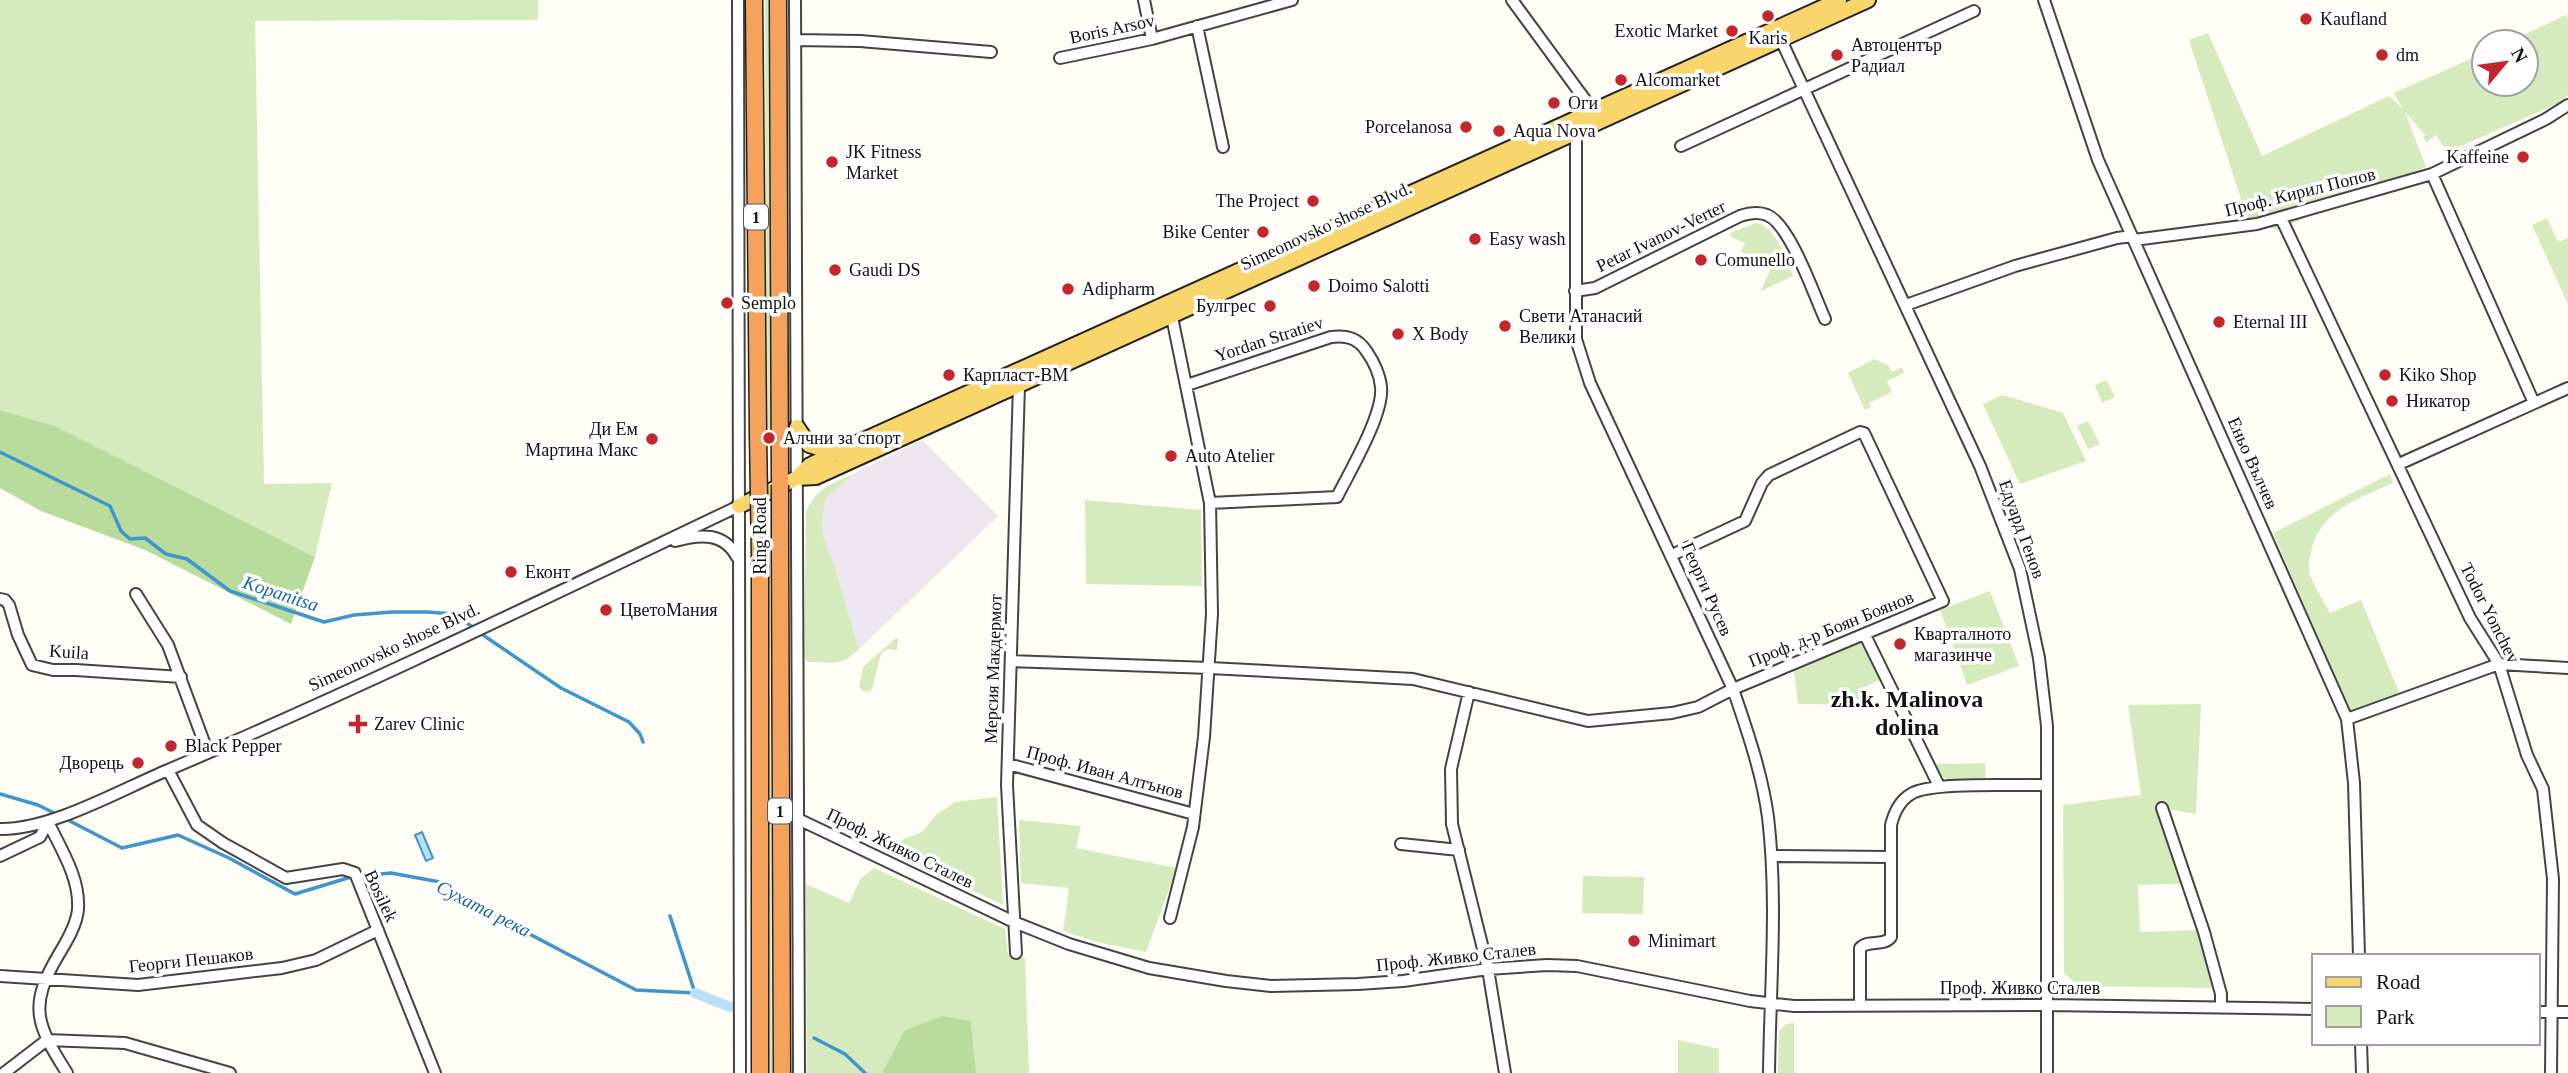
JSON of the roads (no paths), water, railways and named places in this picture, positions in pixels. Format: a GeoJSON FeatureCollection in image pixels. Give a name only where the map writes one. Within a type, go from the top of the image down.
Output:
{"type":"FeatureCollection","features":[{"type":"Feature","properties":{"kind":"highway","name":"Ring Road"},"geometry":{"type":"LineString","coordinates":[[778,0],[784,1073]]}},
{"type":"Feature","properties":{"kind":"highway","name":"Ring Road"},"geometry":{"type":"LineString","coordinates":[[753,4],[760,558],[758,1073]]}},
{"type":"Feature","properties":{"kind":"main road","name":"Simeonovsko shose Blvd."},"geometry":{"type":"LineString","coordinates":[[797,478],[816,477],[1172,317],[1839,0]]}},
{"type":"Feature","properties":{"kind":"main road","name":"Simeonovsko shose Blvd."},"geometry":{"type":"LineString","coordinates":[[1597,115],[1781,40],[1868,0]]}},
{"type":"Feature","properties":{"kind":"main road","name":"Simeonovsko shose Blvd."},"geometry":{"type":"LineString","coordinates":[[739,506],[797,478],[810,465],[835,453],[1329,232],[1576,125]]}},
{"type":"Feature","properties":{"kind":"main road"},"geometry":{"type":"LineString","coordinates":[[797,427],[809,445],[835,453]]}},
{"type":"Feature","properties":{"kind":"street"},"geometry":{"type":"LineString","coordinates":[[738,0],[740,1073]]}},
{"type":"Feature","properties":{"kind":"street"},"geometry":{"type":"LineString","coordinates":[[795,0],[799,1073]]}},
{"type":"Feature","properties":{"kind":"street"},"geometry":{"type":"LineString","coordinates":[[1144,0],[1152,39]]}},
{"type":"Feature","properties":{"kind":"street","name":"Boris Arsov"},"geometry":{"type":"LineString","coordinates":[[1060,58],[1152,39],[1293,0]]}},
{"type":"Feature","properties":{"kind":"street"},"geometry":{"type":"LineString","coordinates":[[1513,0],[1597,115]]}},
{"type":"Feature","properties":{"kind":"street","name":"Еньо Вълчев"},"geometry":{"type":"LineString","coordinates":[[2044,0],[2098,160],[2347,719],[2354,783],[2359,954]]}},
{"type":"Feature","properties":{"kind":"street"},"geometry":{"type":"LineString","coordinates":[[1681,146],[1974,11]]}},
{"type":"Feature","properties":{"kind":"street"},"geometry":{"type":"LineString","coordinates":[[1197,26],[1223,147]]}},
{"type":"Feature","properties":{"kind":"street"},"geometry":{"type":"LineString","coordinates":[[795,40],[860,41],[990,52]]}},
{"type":"Feature","properties":{"kind":"street","name":"Едуард Генов"},"geometry":{"type":"LineString","coordinates":[[1781,40],[1980,466],[2020,569],[2041,670],[2048,726],[2047,1073]]}},
{"type":"Feature","properties":{"kind":"street","name":"Проф. Кирил Попов"},"geometry":{"type":"LineString","coordinates":[[1906,305],[2015,266],[2117,238],[2240,228],[2432,174],[2546,119],[2568,105]]}},
{"type":"Feature","properties":{"kind":"street","name":"Георги Русев"},"geometry":{"type":"LineString","coordinates":[[1576,125],[1576,339],[1586,374],[1733,689],[1748,731],[1768,814],[1772,856],[1769,1073]]}},
{"type":"Feature","properties":{"kind":"street"},"geometry":{"type":"LineString","coordinates":[[2432,174],[2534,403]]}},
{"type":"Feature","properties":{"kind":"street","name":"Petar Ivanov-Verter"},"geometry":{"type":"LineString","coordinates":[[1575,291],[1595,288],[1753,212],[1767,215],[1779,223],[1788,236],[1825,318]]}},
{"type":"Feature","properties":{"kind":"street","name":"Todor Yonchev"},"geometry":{"type":"LineString","coordinates":[[2281,218],[2470,618],[2499,664],[2527,755],[2543,789],[2553,879],[2551,1073]]}},
{"type":"Feature","properties":{"kind":"street"},"geometry":{"type":"LineString","coordinates":[[1170,918],[1194,814],[1210,668],[1210,503],[1172,317]]}},
{"type":"Feature","properties":{"kind":"street","name":"Yordan Stratiev"},"geometry":{"type":"LineString","coordinates":[[1187,385],[1331,337],[1345,335],[1366,351],[1376,368],[1381,386],[1381,398],[1371,426],[1338,497],[1210,503]]}},
{"type":"Feature","properties":{"kind":"street","name":"Мерсия Макдермот"},"geometry":{"type":"LineString","coordinates":[[1016,953],[1008,764],[1019,385]]}},
{"type":"Feature","properties":{"kind":"street"},"geometry":{"type":"LineString","coordinates":[[2399,464],[2568,388]]}},
{"type":"Feature","properties":{"kind":"street","name":"Проф. д-р Боян Боянов"},"geometry":{"type":"LineString","coordinates":[[1011,661],[1413,679],[1602,721],[1698,707],[1733,689],[1943,601],[1864,433],[1860,432],[1769,475],[1762,483],[1745,521],[1672,555]]}},
{"type":"Feature","properties":{"kind":"street","name":"Simeonovsko shose Blvd."},"geometry":{"type":"LineString","coordinates":[[0,829],[16,829],[48,822],[208,753],[484,627],[739,506]]}},
{"type":"Feature","properties":{"kind":"street"},"geometry":{"type":"LineString","coordinates":[[646,550],[685,538],[708,536],[717,538],[732,548],[739,562]]}},
{"type":"Feature","properties":{"kind":"street"},"geometry":{"type":"LineString","coordinates":[[136,594],[168,645],[208,753]]}},
{"type":"Feature","properties":{"kind":"street","name":"Kuila"},"geometry":{"type":"LineString","coordinates":[[0,599],[9,605],[18,635],[32,665],[54,670],[181,677]]}},
{"type":"Feature","properties":{"kind":"street"},"geometry":{"type":"LineString","coordinates":[[1865,635],[1939,786]]}},
{"type":"Feature","properties":{"kind":"street"},"geometry":{"type":"LineString","coordinates":[[2347,719],[2499,664],[2568,668]]}},
{"type":"Feature","properties":{"kind":"street"},"geometry":{"type":"LineString","coordinates":[[1469,692],[1451,769],[1452,824],[1488,969],[1505,1073]]}},
{"type":"Feature","properties":{"kind":"street","name":"Проф. Иван Алтънов"},"geometry":{"type":"LineString","coordinates":[[1008,764],[1194,814]]}},
{"type":"Feature","properties":{"kind":"street","name":"Bosilek"},"geometry":{"type":"LineString","coordinates":[[168,770],[197,825],[223,844],[286,878],[344,869],[357,878],[434,1070]]}},
{"type":"Feature","properties":{"kind":"street"},"geometry":{"type":"LineString","coordinates":[[1860,1006],[1860,948],[1864,944],[1886,942],[1891,937],[1894,813],[1911,794],[1930,786],[2048,785]]}},
{"type":"Feature","properties":{"kind":"street"},"geometry":{"type":"LineString","coordinates":[[2162,808],[2204,932],[2221,994],[2221,1007]]}},
{"type":"Feature","properties":{"kind":"street","name":"Проф. Живко Сталев"},"geometry":{"type":"LineString","coordinates":[[798,819],[1014,922],[1069,944],[1128,963],[1250,984],[1380,983],[1488,969],[1547,965],[1577,966],[1770,1003],[2312,1009]]}},
{"type":"Feature","properties":{"kind":"street"},"geometry":{"type":"LineString","coordinates":[[0,856],[40,837],[48,822]]}},
{"type":"Feature","properties":{"kind":"street"},"geometry":{"type":"LineString","coordinates":[[48,822],[75,878],[78,909],[69,937],[45,977],[39,994],[41,1020],[47,1040],[67,1073]]}},
{"type":"Feature","properties":{"kind":"street"},"geometry":{"type":"LineString","coordinates":[[1401,844],[1459,850]]}},
{"type":"Feature","properties":{"kind":"street"},"geometry":{"type":"LineString","coordinates":[[1772,856],[1891,857]]}},
{"type":"Feature","properties":{"kind":"street","name":"Георги Пешаков"},"geometry":{"type":"LineString","coordinates":[[0,976],[138,985],[282,968],[316,960],[378,930]]}},
{"type":"Feature","properties":{"kind":"street"},"geometry":{"type":"LineString","coordinates":[[2540,1012],[2568,1013]]}},
{"type":"Feature","properties":{"kind":"street"},"geometry":{"type":"LineString","coordinates":[[4,1073],[47,1040],[125,1043],[230,1073]]}},
{"type":"Feature","properties":{"kind":"street"},"geometry":{"type":"LineString","coordinates":[[2361,1045],[2362,1073]]}},
{"type":"Feature","properties":{"kind":"street"},"geometry":{"type":"LineString","coordinates":[[422,1073],[434,1070]]}},
{"type":"Feature","properties":{"kind":"water"},"geometry":{"type":"Polygon","coordinates":[[[422,832],[433,858],[426,861],[415,835],[422,832]]]}},
{"type":"Feature","properties":{"kind":"waterway","name":"Kopanitsa"},"geometry":{"type":"LineString","coordinates":[[0,452],[110,506],[121,531],[130,539],[145,538],[166,554],[187,559],[230,591],[324,622],[354,615],[427,612],[454,614],[474,628]]}},
{"type":"Feature","properties":{"kind":"waterway","name":"Kopanitsa"},"geometry":{"type":"LineString","coordinates":[[480,633],[561,688],[629,722],[640,734],[643,742]]}},
{"type":"Feature","properties":{"kind":"waterway","name":"Сухата река"},"geometry":{"type":"LineString","coordinates":[[0,794],[38,805],[56,814]]}},
{"type":"Feature","properties":{"kind":"waterway","name":"Сухата река"},"geometry":{"type":"LineString","coordinates":[[66,819],[122,848],[178,835],[229,858],[295,894],[351,877],[391,873],[440,882],[499,918],[636,990],[695,993],[670,916]]}},
{"type":"Feature","properties":{"kind":"waterway","name":"Сухата река"},"geometry":{"type":"LineString","coordinates":[[695,993],[730,1007]]}},
{"type":"Feature","properties":{"kind":"waterway","name":"Сухата река"},"geometry":{"type":"LineString","coordinates":[[814,1038],[845,1054],[865,1073]]}},
{"type":"Feature","properties":{"kind":"place","name":"Karis"},"geometry":{"type":"Point","coordinates":[1768,16]}},
{"type":"Feature","properties":{"kind":"place","name":"Kaufland"},"geometry":{"type":"Point","coordinates":[2306,19]}},
{"type":"Feature","properties":{"kind":"place","name":"Exotic Market"},"geometry":{"type":"Point","coordinates":[1732,31]}},
{"type":"Feature","properties":{"kind":"place","name":"Автоцентър Радиал"},"geometry":{"type":"Point","coordinates":[1837,55]}},
{"type":"Feature","properties":{"kind":"place","name":"dm"},"geometry":{"type":"Point","coordinates":[2382,55]}},
{"type":"Feature","properties":{"kind":"place","name":"Alcomarket"},"geometry":{"type":"Point","coordinates":[1621,80]}},
{"type":"Feature","properties":{"kind":"place","name":"Оги"},"geometry":{"type":"Point","coordinates":[1554,103]}},
{"type":"Feature","properties":{"kind":"place","name":"Porcelanosa"},"geometry":{"type":"Point","coordinates":[1466,127]}},
{"type":"Feature","properties":{"kind":"place","name":"Aqua Nova"},"geometry":{"type":"Point","coordinates":[1499,131]}},
{"type":"Feature","properties":{"kind":"place","name":"Kaffeine"},"geometry":{"type":"Point","coordinates":[2523,157]}},
{"type":"Feature","properties":{"kind":"place","name":"JK Fitness Market"},"geometry":{"type":"Point","coordinates":[832,162]}},
{"type":"Feature","properties":{"kind":"place","name":"The Project"},"geometry":{"type":"Point","coordinates":[1313,201]}},
{"type":"Feature","properties":{"kind":"place","name":"Bike Center"},"geometry":{"type":"Point","coordinates":[1263,232]}},
{"type":"Feature","properties":{"kind":"place","name":"Easy wash"},"geometry":{"type":"Point","coordinates":[1475,239]}},
{"type":"Feature","properties":{"kind":"place","name":"Comunello"},"geometry":{"type":"Point","coordinates":[1701,260]}},
{"type":"Feature","properties":{"kind":"place","name":"Gaudi DS"},"geometry":{"type":"Point","coordinates":[835,270]}},
{"type":"Feature","properties":{"kind":"place","name":"Doimo Salotti"},"geometry":{"type":"Point","coordinates":[1314,286]}},
{"type":"Feature","properties":{"kind":"place","name":"Adipharm"},"geometry":{"type":"Point","coordinates":[1068,289]}},
{"type":"Feature","properties":{"kind":"place","name":"Semplo"},"geometry":{"type":"Point","coordinates":[727,303]}},
{"type":"Feature","properties":{"kind":"place","name":"Булгрес"},"geometry":{"type":"Point","coordinates":[1270,306]}},
{"type":"Feature","properties":{"kind":"place","name":"Eternal III"},"geometry":{"type":"Point","coordinates":[2219,322]}},
{"type":"Feature","properties":{"kind":"place","name":"Свети Атанасий Велики"},"geometry":{"type":"Point","coordinates":[1505,326]}},
{"type":"Feature","properties":{"kind":"place","name":"X Body"},"geometry":{"type":"Point","coordinates":[1398,334]}},
{"type":"Feature","properties":{"kind":"place","name":"Карпласт-ВМ"},"geometry":{"type":"Point","coordinates":[949,375]}},
{"type":"Feature","properties":{"kind":"place","name":"Kiko Shop"},"geometry":{"type":"Point","coordinates":[2385,375]}},
{"type":"Feature","properties":{"kind":"place","name":"Никатор"},"geometry":{"type":"Point","coordinates":[2392,401]}},
{"type":"Feature","properties":{"kind":"place","name":"Алчни за спорт"},"geometry":{"type":"Point","coordinates":[769,438]}},
{"type":"Feature","properties":{"kind":"place","name":"Ди Ем Мартина Макс"},"geometry":{"type":"Point","coordinates":[652,439]}},
{"type":"Feature","properties":{"kind":"place","name":"Auto Atelier"},"geometry":{"type":"Point","coordinates":[1171,456]}},
{"type":"Feature","properties":{"kind":"place","name":"Еконт"},"geometry":{"type":"Point","coordinates":[511,572]}},
{"type":"Feature","properties":{"kind":"place","name":"ЦветоМания"},"geometry":{"type":"Point","coordinates":[606,610]}},
{"type":"Feature","properties":{"kind":"place","name":"Кварталното магазинче"},"geometry":{"type":"Point","coordinates":[1900,644]}},
{"type":"Feature","properties":{"kind":"place","name":"Zarev Clinic"},"geometry":{"type":"Point","coordinates":[358,724]}},
{"type":"Feature","properties":{"kind":"place","name":"Black Pepper"},"geometry":{"type":"Point","coordinates":[171,746]}},
{"type":"Feature","properties":{"kind":"place","name":"Дворець"},"geometry":{"type":"Point","coordinates":[138,763]}},
{"type":"Feature","properties":{"kind":"place","name":"Minimart"},"geometry":{"type":"Point","coordinates":[1634,941]}},
{"type":"Feature","properties":{"kind":"district","name":"zh.k. Malinova dolina"},"geometry":{"type":"Point","coordinates":[1907,713]}}]}
